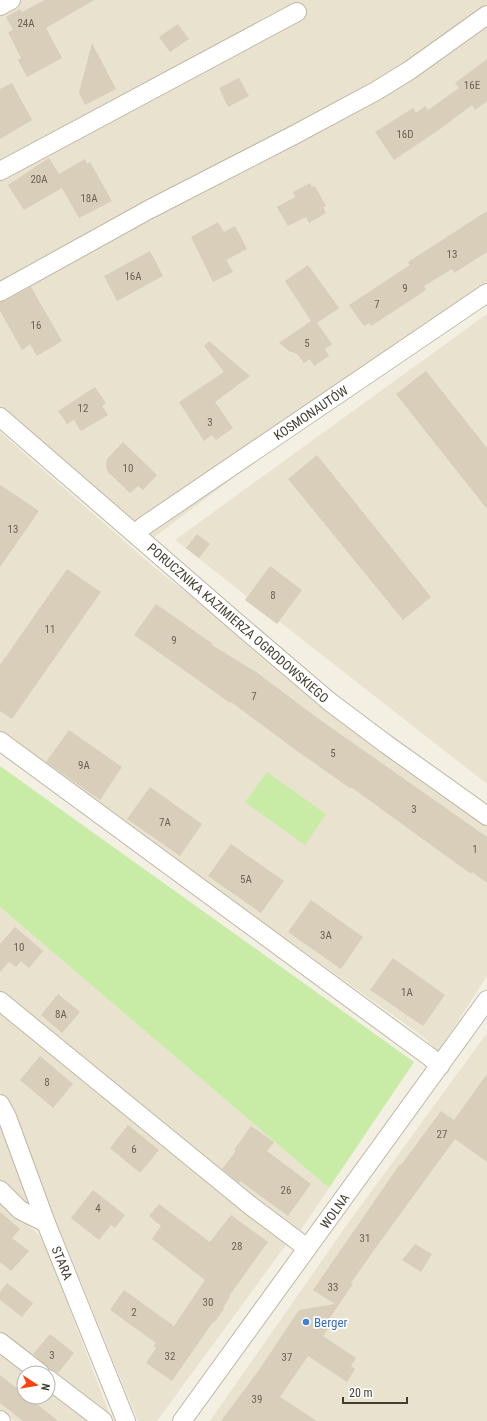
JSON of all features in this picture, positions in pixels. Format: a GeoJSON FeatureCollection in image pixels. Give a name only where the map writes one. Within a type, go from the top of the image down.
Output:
{"type":"FeatureCollection","features":[{"type":"Feature","properties":{"kind":"street"},"geometry":{"type":"LineString","coordinates":[[0,6],[11,0]]}},
{"type":"Feature","properties":{"kind":"street"},"geometry":{"type":"LineString","coordinates":[[0,171],[297,12]]}},
{"type":"Feature","properties":{"kind":"street"},"geometry":{"type":"LineString","coordinates":[[0,292],[150,209],[376,91],[410,70],[487,15]]}},
{"type":"Feature","properties":{"kind":"street","name":"KOSMONAUTÓW"},"geometry":{"type":"LineString","coordinates":[[135,534],[150,522],[487,293]]}},
{"type":"Feature","properties":{"kind":"street","name":"PORUCZNIKA KAZIMIERZA OGRODOWSKIEGO"},"geometry":{"type":"LineString","coordinates":[[0,417],[330,702],[487,816]]}},
{"type":"Feature","properties":{"kind":"street"},"geometry":{"type":"LineString","coordinates":[[0,741],[346,994],[440,1066]]}},
{"type":"Feature","properties":{"kind":"street","name":"WOLNA"},"geometry":{"type":"LineString","coordinates":[[182,1421],[487,1000]]}},
{"type":"Feature","properties":{"kind":"street"},"geometry":{"type":"LineString","coordinates":[[0,1001],[251,1206],[307,1248]]}},
{"type":"Feature","properties":{"kind":"street","name":"STARA"},"geometry":{"type":"LineString","coordinates":[[0,1104],[7,1117],[46,1223],[126,1421]]}},
{"type":"Feature","properties":{"kind":"street"},"geometry":{"type":"LineString","coordinates":[[0,1190],[20,1210],[46,1223]]}},
{"type":"Feature","properties":{"kind":"street"},"geometry":{"type":"LineString","coordinates":[[0,1342],[30,1365]]}},
{"type":"Feature","properties":{"kind":"street"},"geometry":{"type":"LineString","coordinates":[[56,1385],[103,1421]]}},
{"type":"Feature","properties":{"kind":"shaded area"},"geometry":{"type":"Polygon","coordinates":[[[0,0],[487,0],[487,286],[152,539],[0,406],[0,0]]]}},
{"type":"Feature","properties":{"kind":"shaded area"},"geometry":{"type":"Polygon","coordinates":[[[487,314],[487,784],[175,540],[487,314]]]}},
{"type":"Feature","properties":{"kind":"shaded area"},"geometry":{"type":"Polygon","coordinates":[[[0,432],[155,568],[487,827],[487,976],[438,1052],[425,1038],[0,735],[0,432]]]}},
{"type":"Feature","properties":{"kind":"shaded area"},"geometry":{"type":"Polygon","coordinates":[[[0,907],[329,1188],[294,1240],[0,998],[0,907]]]}},
{"type":"Feature","properties":{"kind":"shaded area"},"geometry":{"type":"Polygon","coordinates":[[[0,1007],[288,1242],[157,1421],[138,1421],[49,1204],[0,1099],[0,1007]]]}},
{"type":"Feature","properties":{"kind":"shaded area"},"geometry":{"type":"Polygon","coordinates":[[[487,1033],[487,1421],[210,1421],[344,1229],[487,1033]]]}},
{"type":"Feature","properties":{"kind":"shaded area"},"geometry":{"type":"Polygon","coordinates":[[[0,1116],[31,1207],[0,1182],[0,1116]]]}},
{"type":"Feature","properties":{"kind":"shaded area"},"geometry":{"type":"Polygon","coordinates":[[[0,1199],[40,1236],[50,1257],[112,1421],[56,1377],[56,1365],[41,1365],[0,1333],[0,1199]]]}},
{"type":"Feature","properties":{"kind":"shaded area"},"geometry":{"type":"Polygon","coordinates":[[[0,1347],[24,1365],[16,1365],[16,1405],[56,1405],[56,1390],[97,1421],[14,1421],[0,1410],[0,1347]]]}},
{"type":"Feature","properties":{"kind":"green space"},"geometry":{"type":"Polygon","coordinates":[[[0,766],[414,1062],[329,1188],[0,907],[0,766]]]}},
{"type":"Feature","properties":{"kind":"green space"},"geometry":{"type":"Polygon","coordinates":[[[267,772],[326,814],[305,845],[245,802],[267,772]]]}},
{"type":"Feature","properties":{"kind":"building"},"geometry":{"type":"Polygon","coordinates":[[[45,0],[94,0],[46,28],[62,58],[27,77],[18,60],[21,58],[8,32],[13,30],[6,17],[20,9],[22,12],[45,0]]]}},
{"type":"Feature","properties":{"kind":"building"},"geometry":{"type":"Polygon","coordinates":[[[178,24],[189,39],[170,52],[159,37],[178,24]]]}},
{"type":"Feature","properties":{"kind":"building"},"geometry":{"type":"Polygon","coordinates":[[[92,43],[116,89],[85,105],[79,93],[92,43]]]}},
{"type":"Feature","properties":{"kind":"building"},"geometry":{"type":"Polygon","coordinates":[[[487,59],[487,101],[475,110],[472,105],[394,160],[375,132],[413,108],[416,113],[425,106],[428,110],[459,88],[455,83],[487,59]]]}},
{"type":"Feature","properties":{"kind":"building"},"geometry":{"type":"Polygon","coordinates":[[[239,78],[249,96],[228,107],[219,88],[239,78]]]}},
{"type":"Feature","properties":{"kind":"building"},"geometry":{"type":"Polygon","coordinates":[[[12,83],[32,120],[0,139],[0,89],[12,83]]]}},
{"type":"Feature","properties":{"kind":"building"},"geometry":{"type":"Polygon","coordinates":[[[49,158],[59,174],[85,159],[87,164],[90,162],[112,201],[79,218],[62,188],[24,210],[8,185],[49,158]]]}},
{"type":"Feature","properties":{"kind":"building"},"geometry":{"type":"Polygon","coordinates":[[[310,183],[312,187],[315,186],[326,206],[323,207],[326,213],[309,223],[306,217],[288,226],[277,207],[295,197],[293,192],[310,183]]]}},
{"type":"Feature","properties":{"kind":"building"},"geometry":{"type":"Polygon","coordinates":[[[487,211],[487,252],[454,273],[452,269],[424,286],[426,290],[371,326],[369,323],[364,326],[349,305],[410,265],[408,262],[487,211]]]}},
{"type":"Feature","properties":{"kind":"building"},"geometry":{"type":"Polygon","coordinates":[[[218,222],[224,232],[235,226],[247,249],[226,260],[233,272],[213,282],[191,237],[218,222]]]}},
{"type":"Feature","properties":{"kind":"building"},"geometry":{"type":"Polygon","coordinates":[[[150,251],[163,276],[117,301],[104,276],[150,251]]]}},
{"type":"Feature","properties":{"kind":"building"},"geometry":{"type":"Polygon","coordinates":[[[308,265],[339,308],[317,323],[332,344],[325,349],[329,356],[314,366],[310,359],[304,363],[297,354],[289,351],[279,343],[311,321],[285,281],[308,265]]]}},
{"type":"Feature","properties":{"kind":"building"},"geometry":{"type":"Polygon","coordinates":[[[31,287],[62,341],[37,356],[30,344],[22,350],[0,311],[0,302],[5,301],[31,287]]]}},
{"type":"Feature","properties":{"kind":"building"},"geometry":{"type":"Polygon","coordinates":[[[209,341],[250,376],[215,402],[233,428],[216,440],[212,435],[204,441],[179,402],[224,372],[204,346],[209,341]]]}},
{"type":"Feature","properties":{"kind":"building"},"geometry":{"type":"Polygon","coordinates":[[[426,371],[487,448],[487,509],[396,394],[426,371]]]}},
{"type":"Feature","properties":{"kind":"building"},"geometry":{"type":"Polygon","coordinates":[[[95,387],[106,403],[102,406],[108,415],[81,431],[74,420],[67,424],[58,411],[95,387]]]}},
{"type":"Feature","properties":{"kind":"building"},"geometry":{"type":"Polygon","coordinates":[[[123,442],[157,475],[143,490],[138,486],[130,493],[108,472],[106,467],[107,459],[123,442]]]}},
{"type":"Feature","properties":{"kind":"building"},"geometry":{"type":"Polygon","coordinates":[[[317,455],[431,597],[403,620],[288,479],[317,455]]]}},
{"type":"Feature","properties":{"kind":"building"},"geometry":{"type":"Polygon","coordinates":[[[0,485],[39,511],[0,567],[0,485]]]}},
{"type":"Feature","properties":{"kind":"building"},"geometry":{"type":"Polygon","coordinates":[[[197,534],[210,544],[199,558],[186,548],[197,534]]]}},
{"type":"Feature","properties":{"kind":"building"},"geometry":{"type":"Polygon","coordinates":[[[270,566],[302,590],[277,624],[245,600],[270,566]]]}},
{"type":"Feature","properties":{"kind":"building"},"geometry":{"type":"Polygon","coordinates":[[[67,569],[101,592],[12,719],[0,711],[0,665],[67,569]]]}},
{"type":"Feature","properties":{"kind":"building"},"geometry":{"type":"Polygon","coordinates":[[[156,604],[213,644],[212,645],[256,672],[316,717],[487,837],[487,883],[472,872],[471,874],[351,787],[351,789],[231,702],[230,703],[134,635],[156,604]]]}},
{"type":"Feature","properties":{"kind":"building"},"geometry":{"type":"Polygon","coordinates":[[[69,730],[122,767],[100,800],[46,762],[69,730]]]}},
{"type":"Feature","properties":{"kind":"building"},"geometry":{"type":"Polygon","coordinates":[[[150,787],[202,824],[180,856],[127,819],[150,787]]]}},
{"type":"Feature","properties":{"kind":"building"},"geometry":{"type":"Polygon","coordinates":[[[231,844],[284,881],[261,913],[208,876],[231,844]]]}},
{"type":"Feature","properties":{"kind":"building"},"geometry":{"type":"Polygon","coordinates":[[[311,900],[363,937],[341,969],[288,932],[311,900]]]}},
{"type":"Feature","properties":{"kind":"building"},"geometry":{"type":"Polygon","coordinates":[[[15,927],[43,951],[29,968],[21,961],[16,967],[9,962],[0,972],[0,944],[15,927]]]}},
{"type":"Feature","properties":{"kind":"building"},"geometry":{"type":"Polygon","coordinates":[[[393,958],[445,995],[423,1026],[370,990],[393,958]]]}},
{"type":"Feature","properties":{"kind":"building"},"geometry":{"type":"Polygon","coordinates":[[[58,994],[80,1012],[62,1033],[41,1015],[58,994]]]}},
{"type":"Feature","properties":{"kind":"building"},"geometry":{"type":"Polygon","coordinates":[[[40,1056],[73,1084],[53,1108],[20,1080],[40,1056]]]}},
{"type":"Feature","properties":{"kind":"building"},"geometry":{"type":"Polygon","coordinates":[[[487,1074],[487,1162],[455,1139],[351,1283],[353,1284],[327,1322],[331,1325],[323,1336],[356,1358],[351,1366],[355,1369],[347,1382],[308,1356],[280,1397],[317,1421],[221,1421],[259,1370],[299,1310],[335,1304],[313,1290],[400,1164],[401,1165],[441,1111],[454,1120],[487,1074]]]}},
{"type":"Feature","properties":{"kind":"building"},"geometry":{"type":"Polygon","coordinates":[[[128,1125],[159,1150],[140,1173],[110,1148],[128,1125]]]}},
{"type":"Feature","properties":{"kind":"building"},"geometry":{"type":"Polygon","coordinates":[[[251,1126],[274,1142],[267,1151],[311,1184],[288,1216],[240,1181],[239,1183],[222,1169],[236,1151],[234,1150],[251,1126]]]}},
{"type":"Feature","properties":{"kind":"building"},"geometry":{"type":"Polygon","coordinates":[[[93,1190],[125,1215],[115,1228],[111,1225],[99,1240],[71,1218],[93,1190]]]}},
{"type":"Feature","properties":{"kind":"building"},"geometry":{"type":"Polygon","coordinates":[[[159,1204],[210,1242],[231,1215],[268,1242],[229,1296],[230,1297],[223,1308],[224,1309],[214,1323],[213,1322],[172,1381],[146,1363],[156,1348],[153,1346],[156,1343],[110,1310],[124,1290],[174,1326],[205,1280],[152,1239],[161,1226],[149,1216],[159,1204]]]}},
{"type":"Feature","properties":{"kind":"building"},"geometry":{"type":"Polygon","coordinates":[[[0,1212],[20,1229],[12,1238],[29,1251],[11,1271],[0,1262],[0,1212]]]}},
{"type":"Feature","properties":{"kind":"building"},"geometry":{"type":"Polygon","coordinates":[[[415,1244],[432,1254],[421,1272],[402,1260],[415,1244]]]}},
{"type":"Feature","properties":{"kind":"building"},"geometry":{"type":"Polygon","coordinates":[[[7,1283],[33,1303],[22,1317],[0,1300],[0,1292],[7,1283]]]}},
{"type":"Feature","properties":{"kind":"building"},"geometry":{"type":"Polygon","coordinates":[[[50,1334],[74,1353],[58,1373],[56,1372],[56,1365],[45,1365],[33,1354],[50,1334]]]}},
{"type":"Feature","properties":{"kind":"building"},"geometry":{"type":"Polygon","coordinates":[[[0,1375],[16,1388],[16,1405],[38,1405],[58,1421],[23,1421],[0,1403],[0,1375]]]}},
{"type":"Feature","properties":{"kind":"place","name":"Berger"},"geometry":{"type":"Point","coordinates":[306,1322]}}]}
